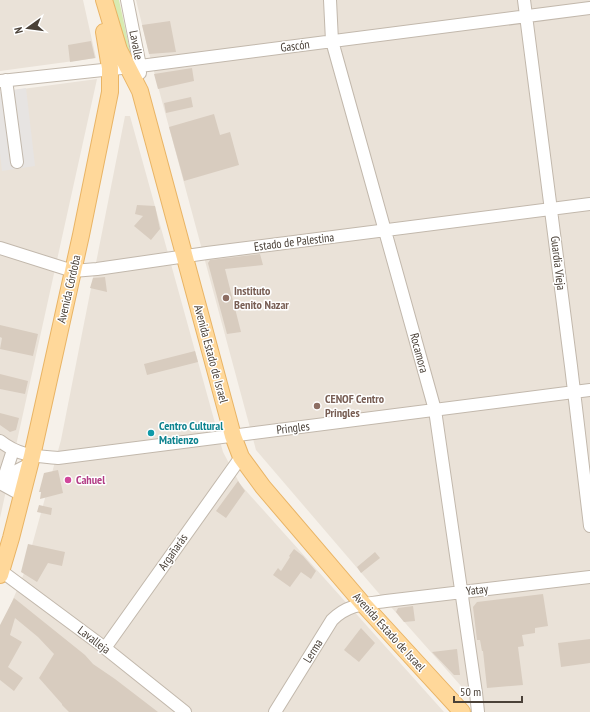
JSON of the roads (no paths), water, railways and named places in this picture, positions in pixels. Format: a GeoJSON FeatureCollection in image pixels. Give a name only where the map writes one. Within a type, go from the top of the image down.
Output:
{"type":"FeatureCollection","features":[{"type":"Feature","properties":{"kind":"main road","name":"Avenida Córdoba"},"geometry":{"type":"LineString","coordinates":[[1,572],[18,492],[31,460],[95,173],[110,92],[110,68],[99,0]]}},
{"type":"Feature","properties":{"kind":"main road"},"geometry":{"type":"LineString","coordinates":[[104,0],[119,50],[133,66]]}},
{"type":"Feature","properties":{"kind":"main road","name":"Avenida Estado de Israel"},"geometry":{"type":"LineString","coordinates":[[133,66],[233,436],[241,457],[263,487],[363,604],[462,712]]}},
{"type":"Feature","properties":{"kind":"street","name":"Lavalle"},"geometry":{"type":"LineString","coordinates":[[127,0],[133,66]]}},
{"type":"Feature","properties":{"kind":"street","name":"Rocamora"},"geometry":{"type":"LineString","coordinates":[[330,0],[332,41],[435,410],[478,712]]}},
{"type":"Feature","properties":{"kind":"street","name":"Guardia Vieja"},"geometry":{"type":"LineString","coordinates":[[524,0],[590,526]]}},
{"type":"Feature","properties":{"kind":"street","name":"Gascón"},"geometry":{"type":"LineString","coordinates":[[3,81],[590,8]]}},
{"type":"Feature","properties":{"kind":"street"},"geometry":{"type":"LineString","coordinates":[[3,81],[17,162]]}},
{"type":"Feature","properties":{"kind":"street","name":"Estado de Palestina"},"geometry":{"type":"LineString","coordinates":[[0,248],[73,271],[590,204]]}},
{"type":"Feature","properties":{"kind":"street","name":"Pringles"},"geometry":{"type":"LineString","coordinates":[[0,441],[31,460],[58,458],[590,390]]}},
{"type":"Feature","properties":{"kind":"street"},"geometry":{"type":"LineString","coordinates":[[13,450],[2,484],[18,492]]}},
{"type":"Feature","properties":{"kind":"street","name":"Argañarás"},"geometry":{"type":"LineString","coordinates":[[106,648],[241,457]]}},
{"type":"Feature","properties":{"kind":"street","name":"Lavalleja"},"geometry":{"type":"LineString","coordinates":[[1,572],[106,648],[185,712]]}},
{"type":"Feature","properties":{"kind":"street","name":"Yatay"},"geometry":{"type":"LineString","coordinates":[[363,604],[590,577]]}},
{"type":"Feature","properties":{"kind":"street","name":"Lerma"},"geometry":{"type":"LineString","coordinates":[[275,712],[332,620],[346,608],[363,604]]}},
{"type":"Feature","properties":{"kind":"place","name":"Instituto Benito Nazar"},"geometry":{"type":"Point","coordinates":[226,298]}},
{"type":"Feature","properties":{"kind":"place","name":"CENOF Centro Pringles"},"geometry":{"type":"Point","coordinates":[317,406]}},
{"type":"Feature","properties":{"kind":"place","name":"Centro Cultural Matienzo"},"geometry":{"type":"Point","coordinates":[151,433]}},
{"type":"Feature","properties":{"kind":"place","name":"Cahuel"},"geometry":{"type":"Point","coordinates":[68,480]}}]}
